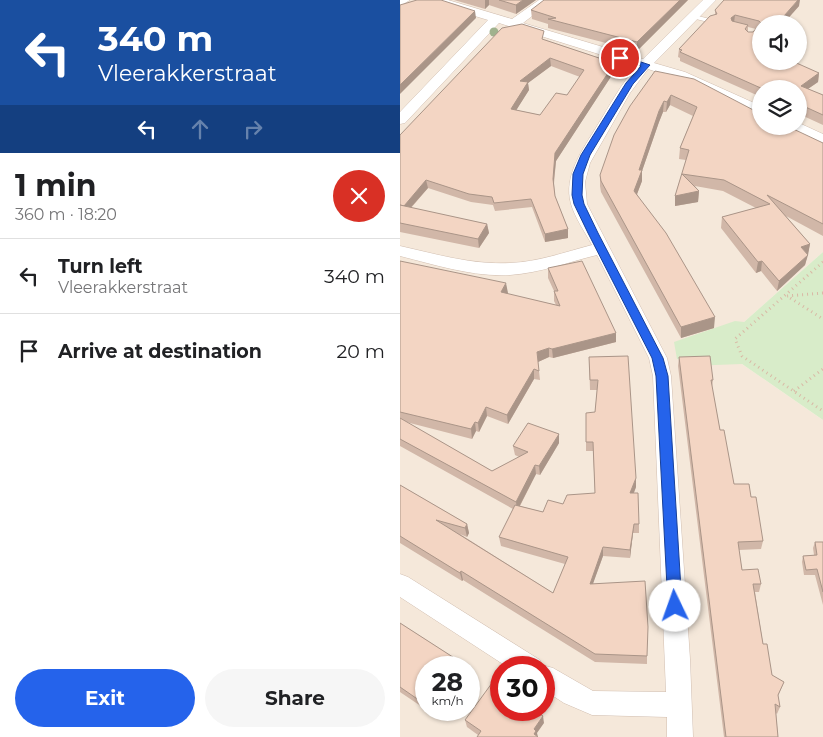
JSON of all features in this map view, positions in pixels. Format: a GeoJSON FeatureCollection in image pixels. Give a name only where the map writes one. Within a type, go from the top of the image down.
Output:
{"type":"FeatureCollection","features":[{"type":"Feature","properties":{"kind":"street"},"geometry":{"type":"LineString","coordinates":[[400,2],[404,0]]}},
{"type":"Feature","properties":{"kind":"street"},"geometry":{"type":"LineString","coordinates":[[436,0],[680,75],[752,107]]}},
{"type":"Feature","properties":{"kind":"street"},"geometry":{"type":"LineString","coordinates":[[513,24],[547,0]]}},
{"type":"Feature","properties":{"kind":"street"},"geometry":{"type":"LineString","coordinates":[[680,737],[662,376],[658,358],[579,204],[577,195],[578,174],[586,155],[622,96],[646,65],[710,0]]}},
{"type":"Feature","properties":{"kind":"street"},"geometry":{"type":"LineString","coordinates":[[400,120],[496,19]]}},
{"type":"Feature","properties":{"kind":"street"},"geometry":{"type":"LineString","coordinates":[[807,132],[823,139]]}},
{"type":"Feature","properties":{"kind":"street"},"geometry":{"type":"LineString","coordinates":[[400,251],[490,269],[511,269],[528,267],[601,248]]}},
{"type":"Feature","properties":{"kind":"street"},"geometry":{"type":"LineString","coordinates":[[400,584],[512,656]]}},
{"type":"Feature","properties":{"kind":"street"},"geometry":{"type":"LineString","coordinates":[[555,683],[592,703],[679,705]]}},
{"type":"Feature","properties":{"kind":"lane"},"geometry":{"type":"LineString","coordinates":[[694,17],[712,21]]}},
{"type":"Feature","properties":{"kind":"path"},"geometry":{"type":"LineString","coordinates":[[823,262],[787,296],[735,339],[742,356],[823,411]]}},
{"type":"Feature","properties":{"kind":"path"},"geometry":{"type":"LineString","coordinates":[[787,296],[823,293]]}},
{"type":"Feature","properties":{"kind":"path"},"geometry":{"type":"LineString","coordinates":[[787,296],[823,319]]}},
{"type":"Feature","properties":{"kind":"path"},"geometry":{"type":"LineString","coordinates":[[794,391],[823,369]]}},
{"type":"Feature","properties":{"kind":"shaded area"},"geometry":{"type":"Polygon","coordinates":[[[400,0],[823,0],[823,252],[744,322],[742,364],[823,420],[823,737],[400,737],[400,0]]]}},
{"type":"Feature","properties":{"kind":"green space"},"geometry":{"type":"Polygon","coordinates":[[[823,252],[823,420],[742,364],[689,366],[688,359],[677,359],[674,342],[735,321],[744,322],[823,252]]]}},
{"type":"Feature","properties":{"kind":"building"},"geometry":{"type":"Polygon","coordinates":[[[417,0],[441,0],[475,11],[400,85],[400,5],[417,0]]]}},
{"type":"Feature","properties":{"kind":"building"},"geometry":{"type":"Polygon","coordinates":[[[499,0],[523,0],[516,5],[499,0]]]}},
{"type":"Feature","properties":{"kind":"building"},"geometry":{"type":"Polygon","coordinates":[[[544,0],[680,0],[637,42],[548,19],[556,18],[531,10],[544,0]]]}},
{"type":"Feature","properties":{"kind":"building"},"geometry":{"type":"Polygon","coordinates":[[[724,0],[798,0],[785,15],[752,15],[752,19],[735,15],[731,18],[732,21],[748,25],[745,29],[748,32],[752,32],[752,70],[807,70],[807,68],[819,73],[807,82],[807,80],[752,80],[752,84],[680,52],[682,50],[679,49],[710,16],[717,14],[715,10],[724,0]]]}},
{"type":"Feature","properties":{"kind":"building"},"geometry":{"type":"Polygon","coordinates":[[[522,24],[544,31],[542,39],[614,63],[610,66],[612,67],[555,153],[553,179],[555,196],[568,229],[545,234],[531,199],[494,203],[492,197],[469,194],[426,180],[404,206],[400,205],[400,135],[502,28],[522,24]],[[550,58],[520,81],[528,82],[511,109],[540,115],[556,93],[567,95],[584,70],[550,58]]]}},
{"type":"Feature","properties":{"kind":"building"},"geometry":{"type":"Polygon","coordinates":[[[655,71],[694,79],[752,109],[752,135],[806,135],[823,143],[823,224],[767,195],[810,244],[801,247],[808,255],[779,281],[762,261],[758,262],[722,217],[770,204],[724,180],[682,174],[699,191],[675,196],[689,150],[680,148],[697,107],[671,95],[667,102],[664,101],[659,111],[634,191],[666,233],[715,317],[681,327],[601,181],[600,175],[614,135],[630,106],[655,71]]]}},
{"type":"Feature","properties":{"kind":"building"},"geometry":{"type":"Polygon","coordinates":[[[807,88],[823,95],[823,115],[807,108],[807,88]]]}},
{"type":"Feature","properties":{"kind":"building"},"geometry":{"type":"Polygon","coordinates":[[[400,205],[487,224],[478,239],[400,223],[400,205]]]}},
{"type":"Feature","properties":{"kind":"building"},"geometry":{"type":"Polygon","coordinates":[[[400,261],[506,283],[501,292],[560,306],[554,291],[558,291],[548,268],[582,261],[616,333],[537,352],[539,371],[534,369],[507,415],[486,407],[478,423],[475,422],[471,429],[400,412],[400,261]]]}},
{"type":"Feature","properties":{"kind":"building"},"geometry":{"type":"Polygon","coordinates":[[[628,356],[636,478],[630,493],[638,493],[639,524],[634,524],[630,550],[603,547],[590,584],[645,581],[648,627],[647,656],[595,654],[461,571],[460,573],[400,536],[400,485],[467,524],[465,528],[436,520],[553,593],[568,557],[499,537],[515,505],[543,512],[548,500],[563,504],[567,495],[595,493],[593,442],[586,442],[586,413],[595,412],[598,380],[590,380],[589,357],[628,356]]]}},
{"type":"Feature","properties":{"kind":"building"},"geometry":{"type":"Polygon","coordinates":[[[710,356],[713,380],[711,380],[720,430],[724,430],[734,484],[749,484],[751,497],[756,497],[763,541],[738,542],[742,570],[758,569],[761,584],[753,584],[763,644],[767,644],[772,675],[784,682],[778,695],[780,707],[775,704],[778,737],[726,737],[679,357],[710,356]]]}},
{"type":"Feature","properties":{"kind":"building"},"geometry":{"type":"Polygon","coordinates":[[[400,418],[492,471],[528,452],[513,446],[528,423],[559,434],[539,466],[535,465],[516,502],[400,439],[400,418]]]}},
{"type":"Feature","properties":{"kind":"building"},"geometry":{"type":"Polygon","coordinates":[[[815,542],[823,542],[823,592],[817,569],[806,570],[803,556],[817,555],[815,542]]]}},
{"type":"Feature","properties":{"kind":"building"},"geometry":{"type":"Polygon","coordinates":[[[400,623],[451,656],[415,656],[415,697],[400,687],[400,623]]]}},
{"type":"Feature","properties":{"kind":"building"},"geometry":{"type":"Polygon","coordinates":[[[490,686],[490,721],[540,721],[534,729],[536,731],[534,734],[538,737],[477,737],[481,731],[466,721],[480,721],[480,699],[490,686]]]}},
{"type":"Feature","properties":{"kind":"route"},"geometry":{"type":"LineString","coordinates":[[620,58],[646,65],[630,83],[586,155],[578,174],[577,195],[579,204],[593,233],[658,358],[662,376],[675,606]]}}]}
